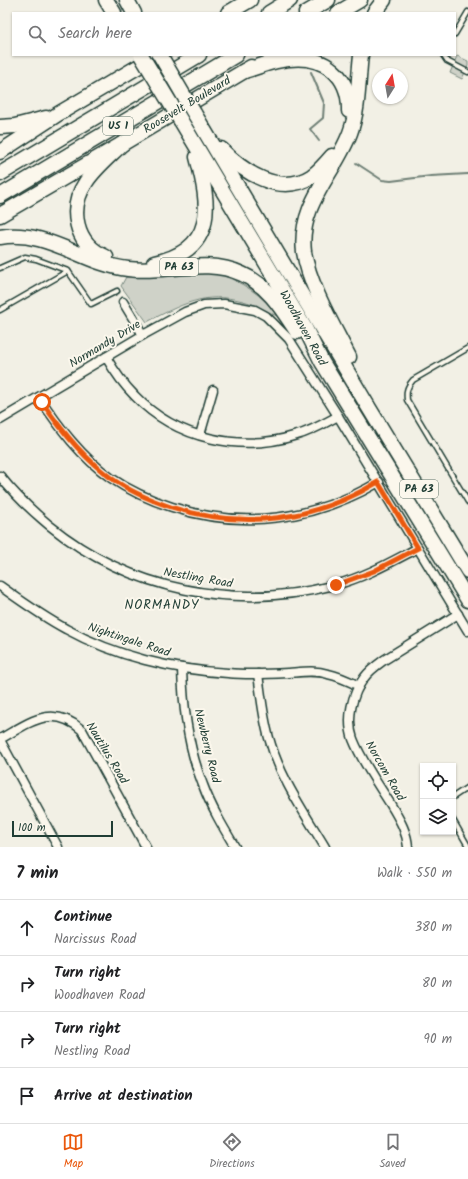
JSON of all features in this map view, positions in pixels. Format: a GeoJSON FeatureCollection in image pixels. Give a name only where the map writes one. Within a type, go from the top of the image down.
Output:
{"type":"FeatureCollection","features":[{"type":"Feature","properties":{"kind":"highway"},"geometry":{"type":"LineString","coordinates":[[106,0],[113,12]]}},
{"type":"Feature","properties":{"kind":"highway"},"geometry":{"type":"LineString","coordinates":[[271,12],[290,0]]}},
{"type":"Feature","properties":{"kind":"highway"},"geometry":{"type":"LineString","coordinates":[[308,12],[328,0]]}},
{"type":"Feature","properties":{"kind":"highway"},"geometry":{"type":"LineString","coordinates":[[338,12],[360,0]]}},
{"type":"Feature","properties":{"kind":"highway"},"geometry":{"type":"LineString","coordinates":[[375,12],[384,0]]}},
{"type":"Feature","properties":{"kind":"highway"},"geometry":{"type":"LineString","coordinates":[[230,12],[247,1]]}},
{"type":"Feature","properties":{"kind":"highway","name":"Woodhaven Road"},"geometry":{"type":"LineString","coordinates":[[142,56],[305,328],[322,362],[468,600]]}},
{"type":"Feature","properties":{"kind":"highway"},"geometry":{"type":"LineString","coordinates":[[0,152],[58,114],[157,56]]}},
{"type":"Feature","properties":{"kind":"highway","name":"Woodhaven Road"},"geometry":{"type":"LineString","coordinates":[[160,56],[468,570]]}},
{"type":"Feature","properties":{"kind":"highway","name":"US 1"},"geometry":{"type":"LineString","coordinates":[[0,174],[196,56]]}},
{"type":"Feature","properties":{"kind":"highway","name":"Roosevelt Boulevard"},"geometry":{"type":"LineString","coordinates":[[0,196],[234,56]]}},
{"type":"Feature","properties":{"kind":"highway","name":"Roosevelt Boulevard"},"geometry":{"type":"LineString","coordinates":[[0,215],[268,56]]}},
{"type":"Feature","properties":{"kind":"highway"},"geometry":{"type":"LineString","coordinates":[[361,56],[355,110],[351,131],[342,151],[314,198],[305,224],[303,240],[308,270],[315,288],[355,369],[370,408]]}},
{"type":"Feature","properties":{"kind":"highway"},"geometry":{"type":"LineString","coordinates":[[205,131],[239,166],[262,179],[276,183],[284,184],[298,182],[311,176],[324,165],[337,148],[345,129],[349,105],[344,86],[337,74],[332,69],[316,61],[297,58],[277,61],[244,71]]}},
{"type":"Feature","properties":{"kind":"highway"},"geometry":{"type":"LineString","coordinates":[[0,127],[20,125],[58,114]]}},
{"type":"Feature","properties":{"kind":"highway"},"geometry":{"type":"LineString","coordinates":[[122,144],[91,175],[82,188],[76,206],[77,226],[86,243],[102,255],[122,262],[145,263],[162,261],[184,252],[192,245],[202,228],[206,208],[205,189],[193,141]]}},
{"type":"Feature","properties":{"kind":"highway","name":"PA 63"},"geometry":{"type":"LineString","coordinates":[[0,237],[18,235],[40,238],[106,264],[129,269],[146,270],[206,265],[224,267],[237,271],[249,277],[264,288],[274,298],[299,336],[322,362]]}},
{"type":"Feature","properties":{"kind":"street"},"geometry":{"type":"LineString","coordinates":[[123,302],[143,335]]}},
{"type":"Feature","properties":{"kind":"street","name":"Normandy Drive"},"geometry":{"type":"LineString","coordinates":[[0,420],[143,335],[185,312],[204,305],[228,304]]}},
{"type":"Feature","properties":{"kind":"street","name":"Woodhaven Road"},"geometry":{"type":"LineString","coordinates":[[228,304],[255,310],[266,316],[289,339],[338,416],[468,631]]}},
{"type":"Feature","properties":{"kind":"street"},"geometry":{"type":"LineString","coordinates":[[106,357],[118,377],[136,397],[156,415],[178,427],[211,439],[242,443],[259,443],[283,440],[320,426],[338,416]]}},
{"type":"Feature","properties":{"kind":"street"},"geometry":{"type":"LineString","coordinates":[[200,435],[213,390]]}},
{"type":"Feature","properties":{"kind":"street"},"geometry":{"type":"LineString","coordinates":[[39,397],[56,424],[80,451],[111,478],[139,494],[187,512],[212,518],[278,518],[322,508],[364,490],[378,482]]}},
{"type":"Feature","properties":{"kind":"street","name":"Nestling Road"},"geometry":{"type":"LineString","coordinates":[[0,476],[23,502],[41,519],[85,551],[112,566],[142,578],[168,586],[206,594],[238,597],[270,596],[336,585],[374,571],[418,548]]}},
{"type":"Feature","properties":{"kind":"street","name":"Nightingale Road"},"geometry":{"type":"LineString","coordinates":[[0,586],[66,630],[92,642],[140,659],[182,668],[230,674],[313,671],[328,674],[359,686]]}},
{"type":"Feature","properties":{"kind":"street","name":"Norcom Road"},"geometry":{"type":"LineString","coordinates":[[408,847],[405,829],[361,755],[353,738],[350,718],[354,698],[359,686],[374,668],[384,660],[458,614]]}},
{"type":"Feature","properties":{"kind":"street","name":"Newberry Road"},"geometry":{"type":"LineString","coordinates":[[182,668],[186,724],[202,784],[218,818],[235,847]]}},
{"type":"Feature","properties":{"kind":"street"},"geometry":{"type":"LineString","coordinates":[[258,674],[265,721],[276,758],[288,786],[325,847]]}},
{"type":"Feature","properties":{"kind":"street","name":"Nautilus Road"},"geometry":{"type":"LineString","coordinates":[[0,739],[37,719],[49,716],[59,716],[74,723],[82,730],[146,847]]}},
{"type":"Feature","properties":{"kind":"street"},"geometry":{"type":"LineString","coordinates":[[0,739],[58,847]]}},
{"type":"Feature","properties":{"kind":"lane"},"geometry":{"type":"LineString","coordinates":[[456,32],[468,12]]}},
{"type":"Feature","properties":{"kind":"lane"},"geometry":{"type":"LineString","coordinates":[[444,56],[447,61],[468,72]]}},
{"type":"Feature","properties":{"kind":"lane"},"geometry":{"type":"LineString","coordinates":[[0,268],[25,257],[36,259],[68,271],[91,304],[118,290]]}},
{"type":"Feature","properties":{"kind":"lane"},"geometry":{"type":"LineString","coordinates":[[0,310],[68,271]]}},
{"type":"Feature","properties":{"kind":"lane"},"geometry":{"type":"LineString","coordinates":[[468,348],[413,380],[408,385],[406,392],[407,400],[468,502]]}},
{"type":"Feature","properties":{"kind":"lane"},"geometry":{"type":"LineString","coordinates":[[456,795],[468,788]]}},
{"type":"Feature","properties":{"kind":"lane"},"geometry":{"type":"LineString","coordinates":[[456,825],[468,846]]}},
{"type":"Feature","properties":{"kind":"shaded area"},"geometry":{"type":"Polygon","coordinates":[[[457,56],[468,61],[468,66],[462,79],[450,73],[457,56]]]}},
{"type":"Feature","properties":{"kind":"shaded area"},"geometry":{"type":"Polygon","coordinates":[[[217,273],[235,280],[258,295],[277,316],[247,302],[229,298],[217,298],[193,301],[147,322],[121,286],[126,277],[217,273]]]}},
{"type":"Feature","properties":{"kind":"waterway"},"geometry":{"type":"LineString","coordinates":[[311,72],[324,103],[323,118],[310,129],[319,141]]}},
{"type":"Feature","properties":{"kind":"waterway"},"geometry":{"type":"LineString","coordinates":[[356,163],[382,180],[391,181],[431,176],[468,174]]}},
{"type":"Feature","properties":{"kind":"district","name":"NORMANDY"},"geometry":{"type":"Point","coordinates":[162,605]}},
{"type":"Feature","properties":{"kind":"route"},"geometry":{"type":"LineString","coordinates":[[42,402],[56,424],[80,451],[111,478],[139,494],[163,504],[212,518],[256,520],[299,514],[344,500],[378,482],[418,548],[374,571],[336,585]]}}]}
